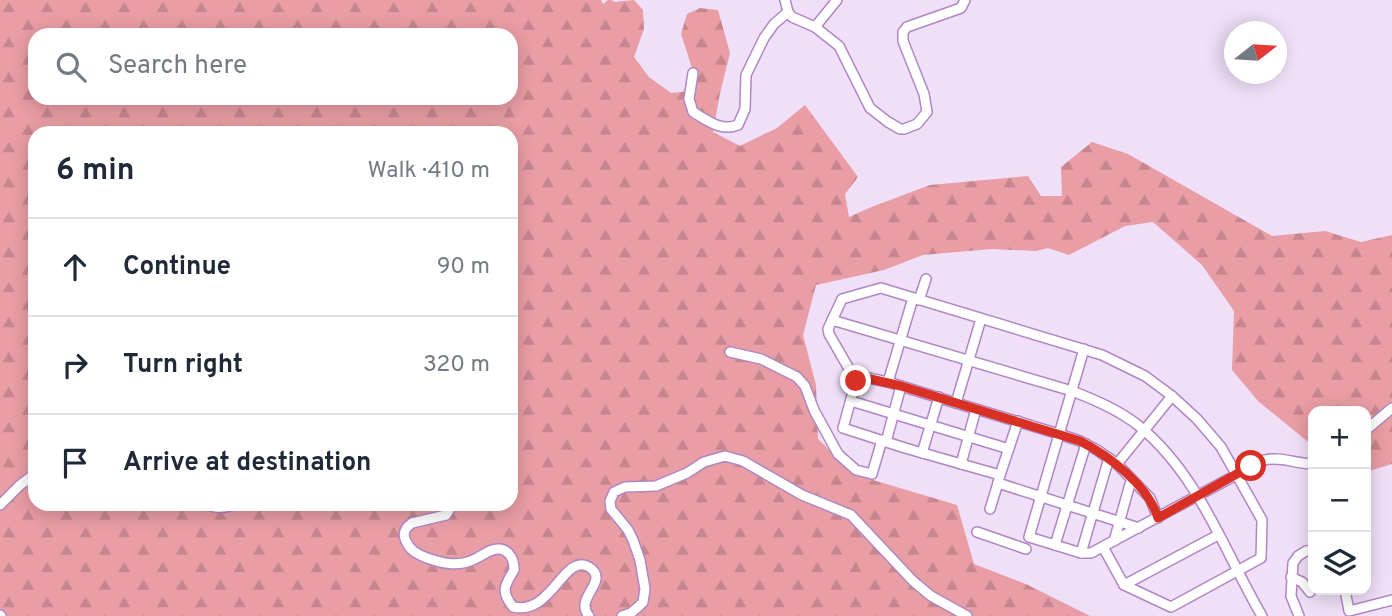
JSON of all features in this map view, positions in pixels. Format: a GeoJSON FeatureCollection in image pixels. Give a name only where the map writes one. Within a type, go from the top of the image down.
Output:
{"type":"FeatureCollection","features":[{"type":"Feature","properties":{"kind":"street"},"geometry":{"type":"LineString","coordinates":[[785,0],[788,12],[798,20],[816,27],[839,46],[870,108],[904,130],[916,124],[927,112],[924,94],[903,32],[907,27],[961,8],[965,0]]}},
{"type":"Feature","properties":{"kind":"street"},"geometry":{"type":"LineString","coordinates":[[816,27],[837,0]]}},
{"type":"Feature","properties":{"kind":"street"},"geometry":{"type":"LineString","coordinates":[[693,73],[689,99],[693,112],[720,127],[738,125],[744,109],[746,75],[764,38],[774,24],[788,12]]}},
{"type":"Feature","properties":{"kind":"street"},"geometry":{"type":"LineString","coordinates":[[888,382],[916,299],[926,279]]}},
{"type":"Feature","properties":{"kind":"street"},"geometry":{"type":"LineString","coordinates":[[1103,547],[1124,585],[1171,607],[1261,558],[1262,520],[1221,447],[1205,428],[1172,396],[1127,366],[1102,355],[879,289],[842,299],[828,330],[856,381],[843,428],[961,464],[1040,496],[1139,528]]}},
{"type":"Feature","properties":{"kind":"street"},"geometry":{"type":"LineString","coordinates":[[956,403],[981,319]]}},
{"type":"Feature","properties":{"kind":"street"},"geometry":{"type":"LineString","coordinates":[[832,320],[1072,391],[1112,408],[1144,431],[1183,473],[1262,616]]}},
{"type":"Feature","properties":{"kind":"street"},"geometry":{"type":"LineString","coordinates":[[977,532],[1024,553],[1072,391],[1084,337]]}},
{"type":"Feature","properties":{"kind":"street"},"geometry":{"type":"LineString","coordinates":[[730,352],[761,359],[797,377],[805,386],[814,410],[838,454],[856,470],[872,474],[901,386]]}},
{"type":"Feature","properties":{"kind":"street"},"geometry":{"type":"LineString","coordinates":[[853,375],[939,397],[1086,444],[1113,461],[1150,498],[1158,518]]}},
{"type":"Feature","properties":{"kind":"street"},"geometry":{"type":"LineString","coordinates":[[1081,553],[1092,513],[1113,461],[1144,431],[1172,396]]}},
{"type":"Feature","properties":{"kind":"street"},"geometry":{"type":"LineString","coordinates":[[922,453],[939,397]]}},
{"type":"Feature","properties":{"kind":"street"},"geometry":{"type":"LineString","coordinates":[[851,401],[1009,449]]}},
{"type":"Feature","properties":{"kind":"street"},"geometry":{"type":"LineString","coordinates":[[1371,426],[1392,408]]}},
{"type":"Feature","properties":{"kind":"street"},"geometry":{"type":"LineString","coordinates":[[961,464],[976,409]]}},
{"type":"Feature","properties":{"kind":"street"},"geometry":{"type":"LineString","coordinates":[[990,509],[1018,421]]}},
{"type":"Feature","properties":{"kind":"street"},"geometry":{"type":"LineString","coordinates":[[1055,545],[1086,444]]}},
{"type":"Feature","properties":{"kind":"street"},"geometry":{"type":"LineString","coordinates":[[622,616],[632,613],[638,607],[643,601],[645,589],[633,540],[611,509],[610,501],[614,492],[625,487],[656,486],[687,473],[704,462],[725,456],[743,461],[802,495],[851,515],[913,581],[931,596],[967,616]]}},
{"type":"Feature","properties":{"kind":"street"},"geometry":{"type":"LineString","coordinates":[[1029,537],[1081,553],[1091,553],[1264,460],[1274,458],[1308,464]]}},
{"type":"Feature","properties":{"kind":"street"},"geometry":{"type":"LineString","coordinates":[[0,505],[28,479]]}},
{"type":"Feature","properties":{"kind":"street"},"geometry":{"type":"LineString","coordinates":[[1114,541],[1133,481]]}},
{"type":"Feature","properties":{"kind":"street"},"geometry":{"type":"LineString","coordinates":[[449,511],[446,515],[408,526],[404,535],[413,550],[430,559],[455,565],[469,562],[496,549],[506,551],[512,557],[514,570],[505,583],[505,594],[513,607],[526,611],[548,597],[569,570],[586,566],[594,572],[596,580],[584,603],[584,609],[589,616]]}},
{"type":"Feature","properties":{"kind":"street"},"geometry":{"type":"LineString","coordinates":[[1124,585],[1218,535]]}},
{"type":"Feature","properties":{"kind":"street"},"geometry":{"type":"LineString","coordinates":[[1299,616],[1291,596],[1291,577],[1295,558],[1308,551]]}},
{"type":"Feature","properties":{"kind":"street"},"geometry":{"type":"LineString","coordinates":[[1291,577],[1302,582],[1308,590]]}},
{"type":"Feature","properties":{"kind":"street"},"geometry":{"type":"LineString","coordinates":[[1346,595],[1348,614],[1392,600]]}},
{"type":"Feature","properties":{"kind":"green space"},"geometry":{"type":"Polygon","coordinates":[[[0,0],[601,0],[603,4],[608,0],[634,0],[643,10],[644,29],[634,57],[649,77],[671,93],[682,92],[697,83],[681,34],[687,14],[700,8],[718,10],[730,53],[713,132],[740,146],[777,128],[805,105],[858,177],[845,194],[849,217],[930,185],[1028,176],[1041,196],[1062,196],[1061,167],[1092,142],[1128,154],[1272,236],[1325,231],[1361,242],[1392,235],[1392,464],[1371,470],[1371,406],[1308,406],[1308,442],[1258,401],[1232,370],[1234,311],[1202,265],[1153,222],[1125,226],[1069,255],[1048,248],[1036,251],[991,249],[923,255],[884,270],[816,285],[803,335],[816,385],[818,439],[856,475],[957,505],[974,564],[1028,585],[1090,616],[0,616],[0,0]]]}},
{"type":"Feature","properties":{"kind":"route"},"geometry":{"type":"LineString","coordinates":[[856,381],[853,375],[888,382],[1080,441],[1117,464],[1150,498],[1158,518],[1251,466]]}}]}
